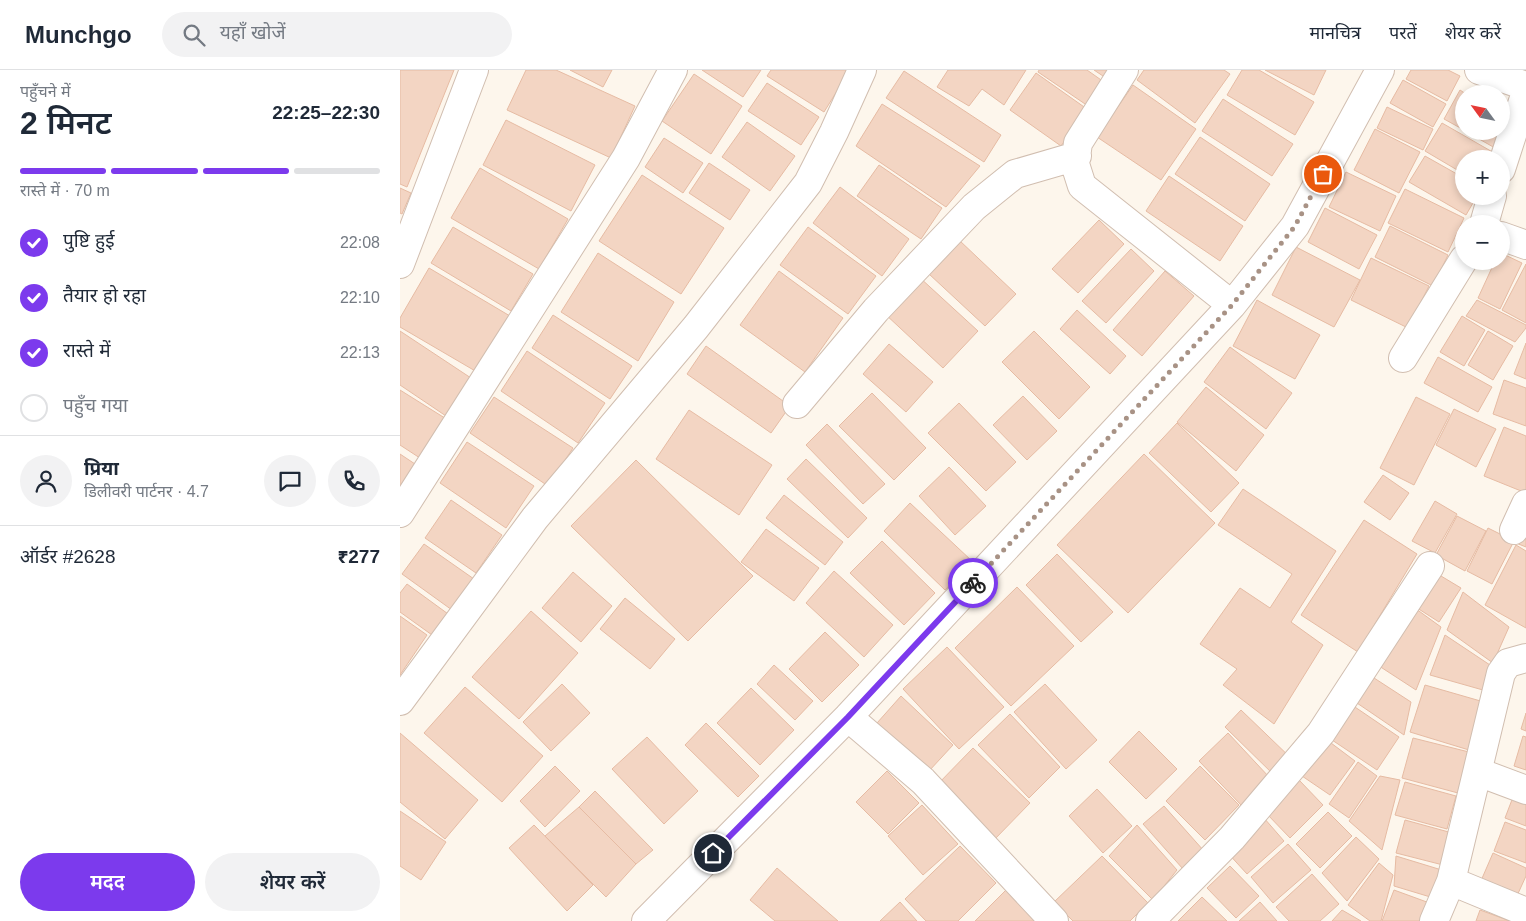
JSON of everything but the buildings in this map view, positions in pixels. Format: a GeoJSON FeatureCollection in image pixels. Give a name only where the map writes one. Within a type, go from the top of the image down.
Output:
{"type":"FeatureCollection","features":[{"type":"Feature","properties":{"kind":"street"},"geometry":{"type":"LineString","coordinates":[[400,264],[474,70]]}},
{"type":"Feature","properties":{"kind":"street"},"geometry":{"type":"LineString","coordinates":[[400,513],[626,158],[673,70]]}},
{"type":"Feature","properties":{"kind":"street"},"geometry":{"type":"LineString","coordinates":[[400,701],[535,518],[696,327],[808,183],[862,70]]}},
{"type":"Feature","properties":{"kind":"street"},"geometry":{"type":"LineString","coordinates":[[1124,70],[1078,143],[1075,164],[1082,186],[1232,305]]}},
{"type":"Feature","properties":{"kind":"street"},"geometry":{"type":"LineString","coordinates":[[646,921],[848,717],[1232,305],[1295,226],[1380,70]]}},
{"type":"Feature","properties":{"kind":"street"},"geometry":{"type":"LineString","coordinates":[[1479,70],[1526,86]]}},
{"type":"Feature","properties":{"kind":"street"},"geometry":{"type":"LineString","coordinates":[[1507,150],[1526,92]]}},
{"type":"Feature","properties":{"kind":"street"},"geometry":{"type":"LineString","coordinates":[[797,404],[876,310],[974,207],[1015,174],[1076,156]]}},
{"type":"Feature","properties":{"kind":"street"},"geometry":{"type":"LineString","coordinates":[[1510,239],[1526,245]]}},
{"type":"Feature","properties":{"kind":"street"},"geometry":{"type":"LineString","coordinates":[[1403,358],[1457,270]]}},
{"type":"Feature","properties":{"kind":"street"},"geometry":{"type":"LineString","coordinates":[[1514,530],[1526,504]]}},
{"type":"Feature","properties":{"kind":"street"},"geometry":{"type":"LineString","coordinates":[[1150,921],[1232,838],[1321,733],[1430,566]]}},
{"type":"Feature","properties":{"kind":"street"},"geometry":{"type":"LineString","coordinates":[[1434,921],[1451,881],[1502,673],[1508,663],[1526,658]]}},
{"type":"Feature","properties":{"kind":"street"},"geometry":{"type":"LineString","coordinates":[[848,717],[923,781],[1054,921]]}},
{"type":"Feature","properties":{"kind":"street"},"geometry":{"type":"LineString","coordinates":[[1478,772],[1526,790]]}},
{"type":"Feature","properties":{"kind":"street"},"geometry":{"type":"LineString","coordinates":[[1451,881],[1526,912]]}},
{"type":"Feature","properties":{"kind":"way so far"},"geometry":{"type":"LineString","coordinates":[[973,583],[1232,305],[1295,226],[1323,174]]}},
{"type":"Feature","properties":{"kind":"route"},"geometry":{"type":"LineString","coordinates":[[713,853],[848,717],[973,583]]}}]}
